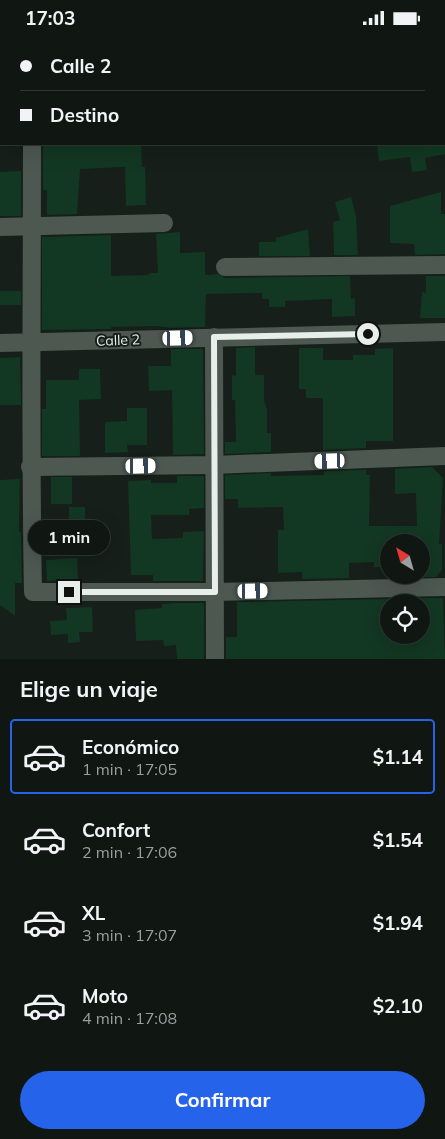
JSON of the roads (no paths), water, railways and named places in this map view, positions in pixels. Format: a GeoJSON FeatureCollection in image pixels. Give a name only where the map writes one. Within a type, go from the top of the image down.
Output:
{"type":"FeatureCollection","features":[{"type":"Feature","properties":{"kind":"street"},"geometry":{"type":"LineString","coordinates":[[32,145],[33,342],[30,467],[33,592],[215,592],[445,587]]}},
{"type":"Feature","properties":{"kind":"street"},"geometry":{"type":"LineString","coordinates":[[0,227],[164,223]]}},
{"type":"Feature","properties":{"kind":"street"},"geometry":{"type":"LineString","coordinates":[[225,267],[445,265]]}},
{"type":"Feature","properties":{"kind":"street","name":"Calle 2"},"geometry":{"type":"LineString","coordinates":[[0,343],[445,332]]}},
{"type":"Feature","properties":{"kind":"street"},"geometry":{"type":"LineString","coordinates":[[214,337],[215,659]]}},
{"type":"Feature","properties":{"kind":"street"},"geometry":{"type":"LineString","coordinates":[[30,467],[214,465],[445,456]]}}]}
